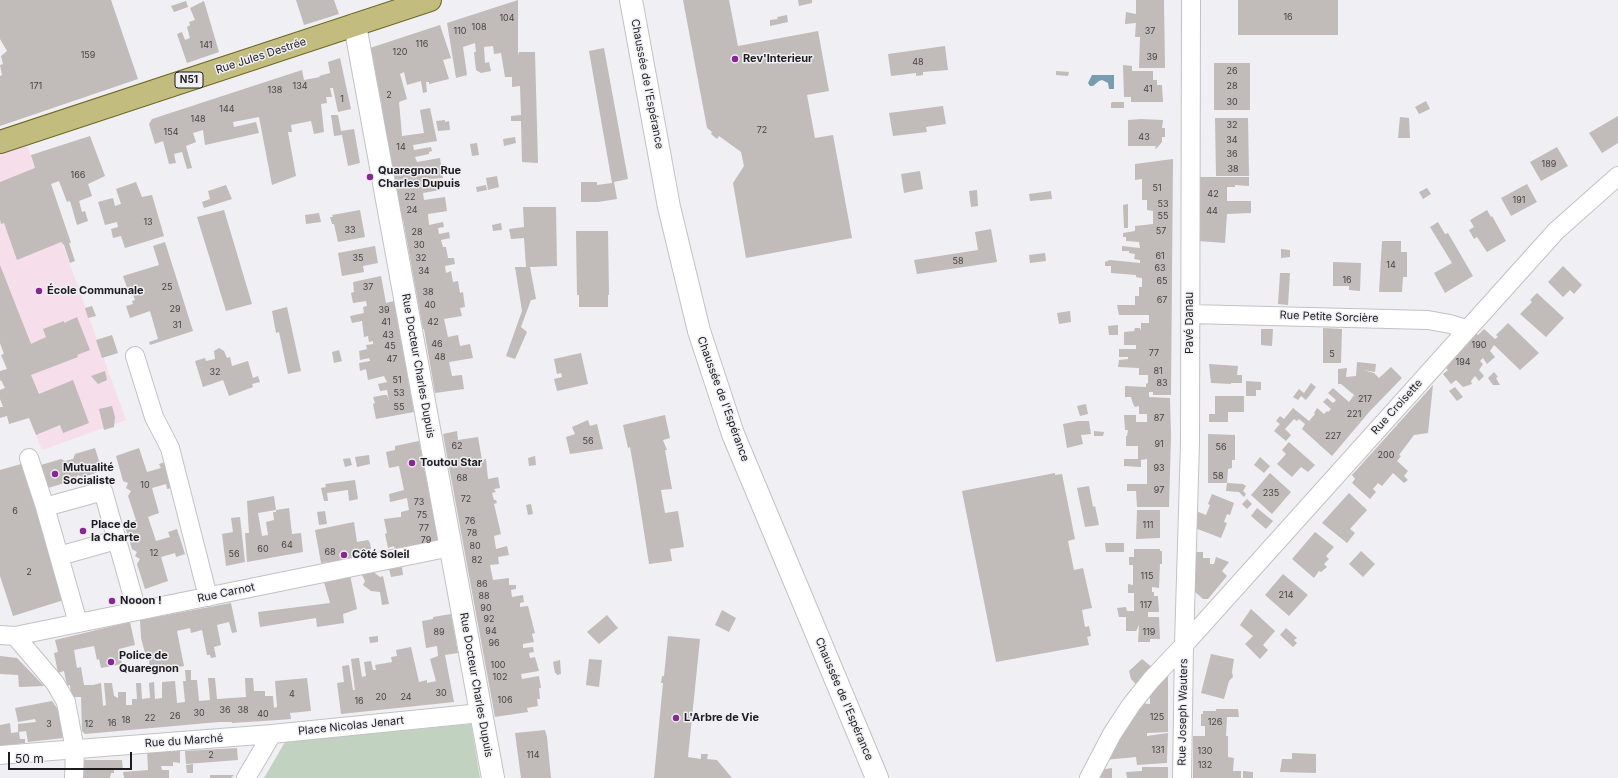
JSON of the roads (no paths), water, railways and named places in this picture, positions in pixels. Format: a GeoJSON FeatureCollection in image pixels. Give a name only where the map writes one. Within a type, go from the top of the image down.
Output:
{"type":"FeatureCollection","features":[{"type":"Feature","properties":{"kind":"main road","name":"Rue Jules Destrée"},"geometry":{"type":"LineString","coordinates":[[0,142],[430,0]]}},
{"type":"Feature","properties":{"kind":"main road","name":"Chaussée de l'Espérance"},"geometry":{"type":"LineString","coordinates":[[631,0],[669,206],[686,281],[703,345],[733,434],[877,778]]}},
{"type":"Feature","properties":{"kind":"main road","name":"Rue Docteur Charles Dupuis"},"geometry":{"type":"LineString","coordinates":[[355,25],[493,778]]}},
{"type":"Feature","properties":{"kind":"street","name":"Pavé Danau"},"geometry":{"type":"LineString","coordinates":[[1184,645],[1190,443],[1191,0]]}},
{"type":"Feature","properties":{"kind":"street","name":"Rue Croisette"},"geometry":{"type":"LineString","coordinates":[[1089,778],[1112,734],[1131,705],[1151,680],[1564,222],[1618,176]]}},
{"type":"Feature","properties":{"kind":"street","name":"Rue Petite Sorcière"},"geometry":{"type":"LineString","coordinates":[[1190,314],[1428,320],[1466,329]]}},
{"type":"Feature","properties":{"kind":"street"},"geometry":{"type":"LineString","coordinates":[[135,356],[154,417],[170,448],[208,597]]}},
{"type":"Feature","properties":{"kind":"street"},"geometry":{"type":"LineString","coordinates":[[29,458],[45,507],[78,623]]}},
{"type":"Feature","properties":{"kind":"street"},"geometry":{"type":"LineString","coordinates":[[45,507],[102,491],[137,611]]}},
{"type":"Feature","properties":{"kind":"street"},"geometry":{"type":"LineString","coordinates":[[59,556],[116,540]]}},
{"type":"Feature","properties":{"kind":"street","name":"Rue Carnot"},"geometry":{"type":"LineString","coordinates":[[8,636],[451,547]]}},
{"type":"Feature","properties":{"kind":"street"},"geometry":{"type":"LineString","coordinates":[[8,636],[54,683],[66,702],[75,750],[74,778]]}},
{"type":"Feature","properties":{"kind":"street","name":"Rue Joseph Wauters"},"geometry":{"type":"LineString","coordinates":[[1182,778],[1184,645]]}},
{"type":"Feature","properties":{"kind":"street","name":"Place Nicolas Jenart"},"geometry":{"type":"LineString","coordinates":[[272,734],[481,713]]}},
{"type":"Feature","properties":{"kind":"street"},"geometry":{"type":"LineString","coordinates":[[246,778],[272,734]]}},
{"type":"Feature","properties":{"kind":"street","name":"Rue du Marché"},"geometry":{"type":"LineString","coordinates":[[0,755],[272,734]]}},
{"type":"Feature","properties":{"kind":"water"},"geometry":{"type":"Polygon","coordinates":[[[1092,75],[1114,75],[1114,89],[1109,89],[1108,83],[1102,80],[1093,86],[1090,86],[1088,83],[1092,75]]]}},
{"type":"Feature","properties":{"kind":"place","name":"Rev'Interieur"},"geometry":{"type":"Point","coordinates":[735,59]}},
{"type":"Feature","properties":{"kind":"place","name":"Quaregnon Rue Charles Dupuis"},"geometry":{"type":"Point","coordinates":[370,177]}},
{"type":"Feature","properties":{"kind":"place","name":"École Communale"},"geometry":{"type":"Point","coordinates":[39,291]}},
{"type":"Feature","properties":{"kind":"place","name":"Toutou Star"},"geometry":{"type":"Point","coordinates":[412,463]}},
{"type":"Feature","properties":{"kind":"place","name":"Mutualité Socialiste"},"geometry":{"type":"Point","coordinates":[55,474]}},
{"type":"Feature","properties":{"kind":"place","name":"Place de la Charte"},"geometry":{"type":"Point","coordinates":[83,531]}},
{"type":"Feature","properties":{"kind":"place","name":"Côté Soleil"},"geometry":{"type":"Point","coordinates":[344,555]}},
{"type":"Feature","properties":{"kind":"place","name":"Nooon !"},"geometry":{"type":"Point","coordinates":[112,601]}},
{"type":"Feature","properties":{"kind":"place","name":"Police de Quaregnon"},"geometry":{"type":"Point","coordinates":[111,662]}},
{"type":"Feature","properties":{"kind":"place","name":"L'Arbre de Vie"},"geometry":{"type":"Point","coordinates":[676,718]}}]}
